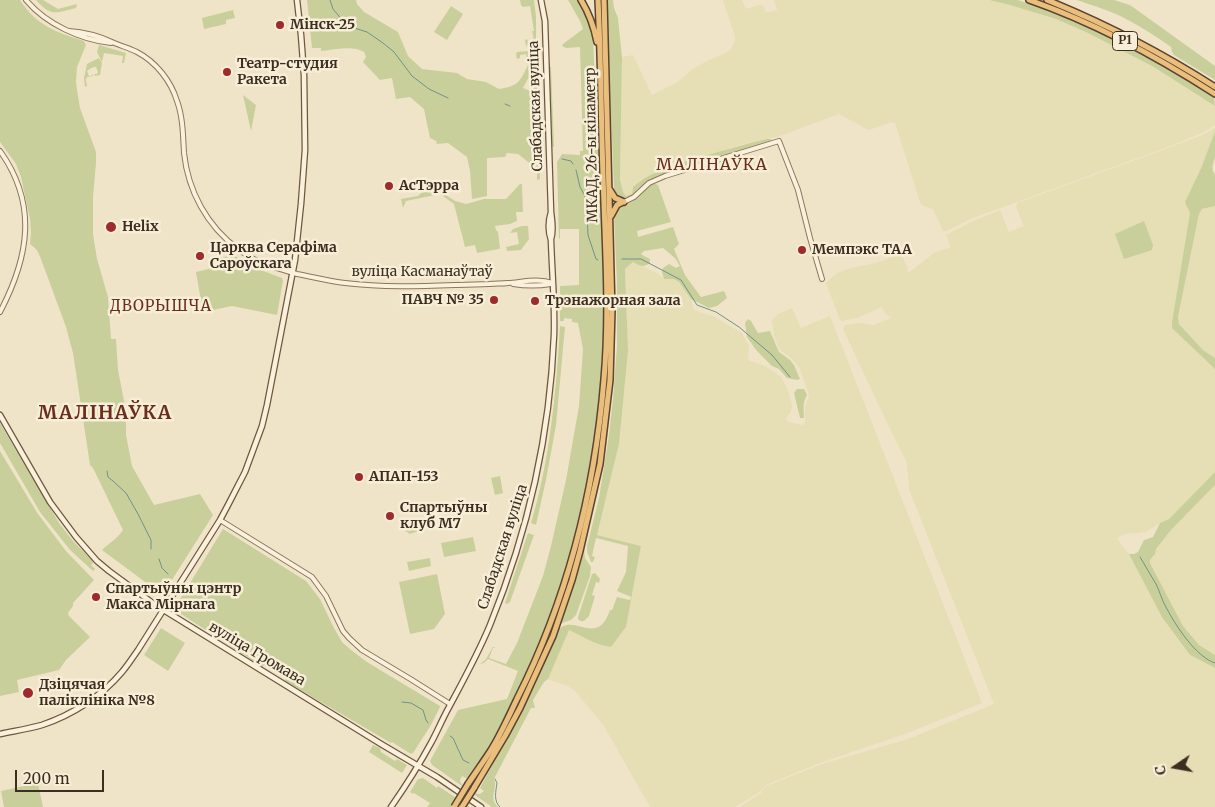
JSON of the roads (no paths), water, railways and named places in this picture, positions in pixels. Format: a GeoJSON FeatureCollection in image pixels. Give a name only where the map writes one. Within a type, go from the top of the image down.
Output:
{"type":"FeatureCollection","features":[{"type":"Feature","properties":{"kind":"highway"},"geometry":{"type":"LineString","coordinates":[[581,0],[594,27],[601,60]]}},
{"type":"Feature","properties":{"kind":"highway","name":"МКАД, 26-ы кіламетр"},"geometry":{"type":"LineString","coordinates":[[598,0],[609,290]]}},
{"type":"Feature","properties":{"kind":"highway","name":"МКАД, 26-ы кіламетр"},"geometry":{"type":"LineString","coordinates":[[604,0],[610,219],[609,290]]}},
{"type":"Feature","properties":{"kind":"highway","name":"Р1"},"geometry":{"type":"LineString","coordinates":[[1029,0],[1113,35],[1167,64],[1215,94]]}},
{"type":"Feature","properties":{"kind":"highway","name":"Р1"},"geometry":{"type":"LineString","coordinates":[[1047,0],[1116,30],[1167,57],[1215,87]]}},
{"type":"Feature","properties":{"kind":"highway"},"geometry":{"type":"LineString","coordinates":[[609,186],[613,196],[624,202]]}},
{"type":"Feature","properties":{"kind":"highway"},"geometry":{"type":"LineString","coordinates":[[610,219],[617,205],[624,202]]}},
{"type":"Feature","properties":{"kind":"highway"},"geometry":{"type":"LineString","coordinates":[[454,807],[517,706],[553,636],[572,580],[600,464],[610,380],[612,336],[609,290]]}},
{"type":"Feature","properties":{"kind":"highway"},"geometry":{"type":"LineString","coordinates":[[462,807],[506,736],[517,706]]}},
{"type":"Feature","properties":{"kind":"main road"},"geometry":{"type":"LineString","coordinates":[[0,734],[50,722],[68,714],[109,686],[122,672],[164,610],[220,520],[245,472],[262,426],[269,398],[293,272],[302,204],[305,150],[304,75],[297,0]]}},
{"type":"Feature","properties":{"kind":"main road","name":"Слабадская вуліца"},"geometry":{"type":"LineString","coordinates":[[391,807],[431,743],[490,624],[518,547],[534,491],[541,457],[554,334],[551,240],[549,234],[551,212],[545,21],[541,0]]}},
{"type":"Feature","properties":{"kind":"main road","name":"вуліца Громава"},"geometry":{"type":"LineString","coordinates":[[0,415],[47,496],[76,537],[97,561],[109,571],[164,610],[418,765],[481,807]]}},
{"type":"Feature","properties":{"kind":"street","name":"вуліца Касманаўтаў"},"geometry":{"type":"LineString","coordinates":[[26,0],[41,16],[54,24],[76,34],[131,49],[146,57],[159,70],[172,88],[178,102],[184,154],[190,182],[197,199],[215,228],[251,258],[266,265],[344,283],[403,286],[508,283],[544,285],[553,283]]}},
{"type":"Feature","properties":{"kind":"street"},"geometry":{"type":"LineString","coordinates":[[624,202],[631,199],[649,183],[657,179],[779,141],[798,190],[822,279]]}},
{"type":"Feature","properties":{"kind":"street"},"geometry":{"type":"LineString","coordinates":[[0,151],[17,180],[26,230],[18,271],[0,312]]}},
{"type":"Feature","properties":{"kind":"street"},"geometry":{"type":"LineString","coordinates":[[220,520],[312,577],[326,596],[343,631],[362,650],[450,704]]}},
{"type":"Feature","properties":{"kind":"waterway","name":"МАЛІНАЎКА"},"geometry":{"type":"LineString","coordinates":[[330,0],[333,9],[344,22],[351,27],[367,32],[383,43],[394,52],[412,76],[429,89],[448,98]]}},
{"type":"Feature","properties":{"kind":"waterway","name":"МАЛІНАЎКА"},"geometry":{"type":"LineString","coordinates":[[505,104],[510,106]]}},
{"type":"Feature","properties":{"kind":"waterway","name":"МАЛІНАЎКА"},"geometry":{"type":"LineString","coordinates":[[562,159],[571,161],[573,164]]}},
{"type":"Feature","properties":{"kind":"waterway","name":"МАЛІНАЎКА"},"geometry":{"type":"LineString","coordinates":[[576,170],[580,187],[585,196],[588,235],[598,260]]}},
{"type":"Feature","properties":{"kind":"waterway","name":"МАЛІНАЎКА"},"geometry":{"type":"LineString","coordinates":[[622,259],[641,259],[681,280],[697,305],[716,312],[739,327],[772,355],[790,377]]}},
{"type":"Feature","properties":{"kind":"waterway"},"geometry":{"type":"LineString","coordinates":[[107,471],[108,477],[126,493],[138,514],[151,540],[151,549]]}},
{"type":"Feature","properties":{"kind":"waterway"},"geometry":{"type":"LineString","coordinates":[[1140,557],[1156,584],[1165,606],[1181,632],[1194,648],[1208,660],[1215,663]]}},
{"type":"Feature","properties":{"kind":"waterway"},"geometry":{"type":"LineString","coordinates":[[159,559],[162,568],[168,574]]}},
{"type":"Feature","properties":{"kind":"waterway"},"geometry":{"type":"LineString","coordinates":[[402,702],[411,703],[423,710],[428,723]]}},
{"type":"Feature","properties":{"kind":"waterway"},"geometry":{"type":"LineString","coordinates":[[450,736],[453,738],[463,760],[469,763]]}},
{"type":"Feature","properties":{"kind":"waterway"},"geometry":{"type":"LineString","coordinates":[[495,779],[497,783],[496,799],[500,807]]}},
{"type":"Feature","properties":{"kind":"place","name":"Мінск-25"},"geometry":{"type":"Point","coordinates":[280,25]}},
{"type":"Feature","properties":{"kind":"place","name":"Театр-студия Ракета"},"geometry":{"type":"Point","coordinates":[227,72]}},
{"type":"Feature","properties":{"kind":"place","name":"АсТэрра"},"geometry":{"type":"Point","coordinates":[389,186]}},
{"type":"Feature","properties":{"kind":"place","name":"Helix"},"geometry":{"type":"Point","coordinates":[111,227]}},
{"type":"Feature","properties":{"kind":"place","name":"Мемпэкс ТАА"},"geometry":{"type":"Point","coordinates":[802,250]}},
{"type":"Feature","properties":{"kind":"place","name":"Царква Серафіма Сароўскага"},"geometry":{"type":"Point","coordinates":[200,256]}},
{"type":"Feature","properties":{"kind":"place","name":"ПАВЧ № 35"},"geometry":{"type":"Point","coordinates":[494,300]}},
{"type":"Feature","properties":{"kind":"place","name":"Трэнажорная зала"},"geometry":{"type":"Point","coordinates":[535,301]}},
{"type":"Feature","properties":{"kind":"place","name":"АПАП-153"},"geometry":{"type":"Point","coordinates":[359,477]}},
{"type":"Feature","properties":{"kind":"place","name":"Спартыўны клуб М7"},"geometry":{"type":"Point","coordinates":[390,516]}},
{"type":"Feature","properties":{"kind":"place","name":"Спартыўны цэнтр Макса Мірнага"},"geometry":{"type":"Point","coordinates":[96,597]}},
{"type":"Feature","properties":{"kind":"place","name":"Дзіцячая паліклініка №8"},"geometry":{"type":"Point","coordinates":[28,693]}},
{"type":"Feature","properties":{"kind":"district","name":"МАЛІНАЎКА"},"geometry":{"type":"Point","coordinates":[712,165]}},
{"type":"Feature","properties":{"kind":"district","name":"ДВОРЫШЧА"},"geometry":{"type":"Point","coordinates":[161,307]}},
{"type":"Feature","properties":{"kind":"district","name":"МАЛІНАЎКА"},"geometry":{"type":"Point","coordinates":[105,414]}}]}
